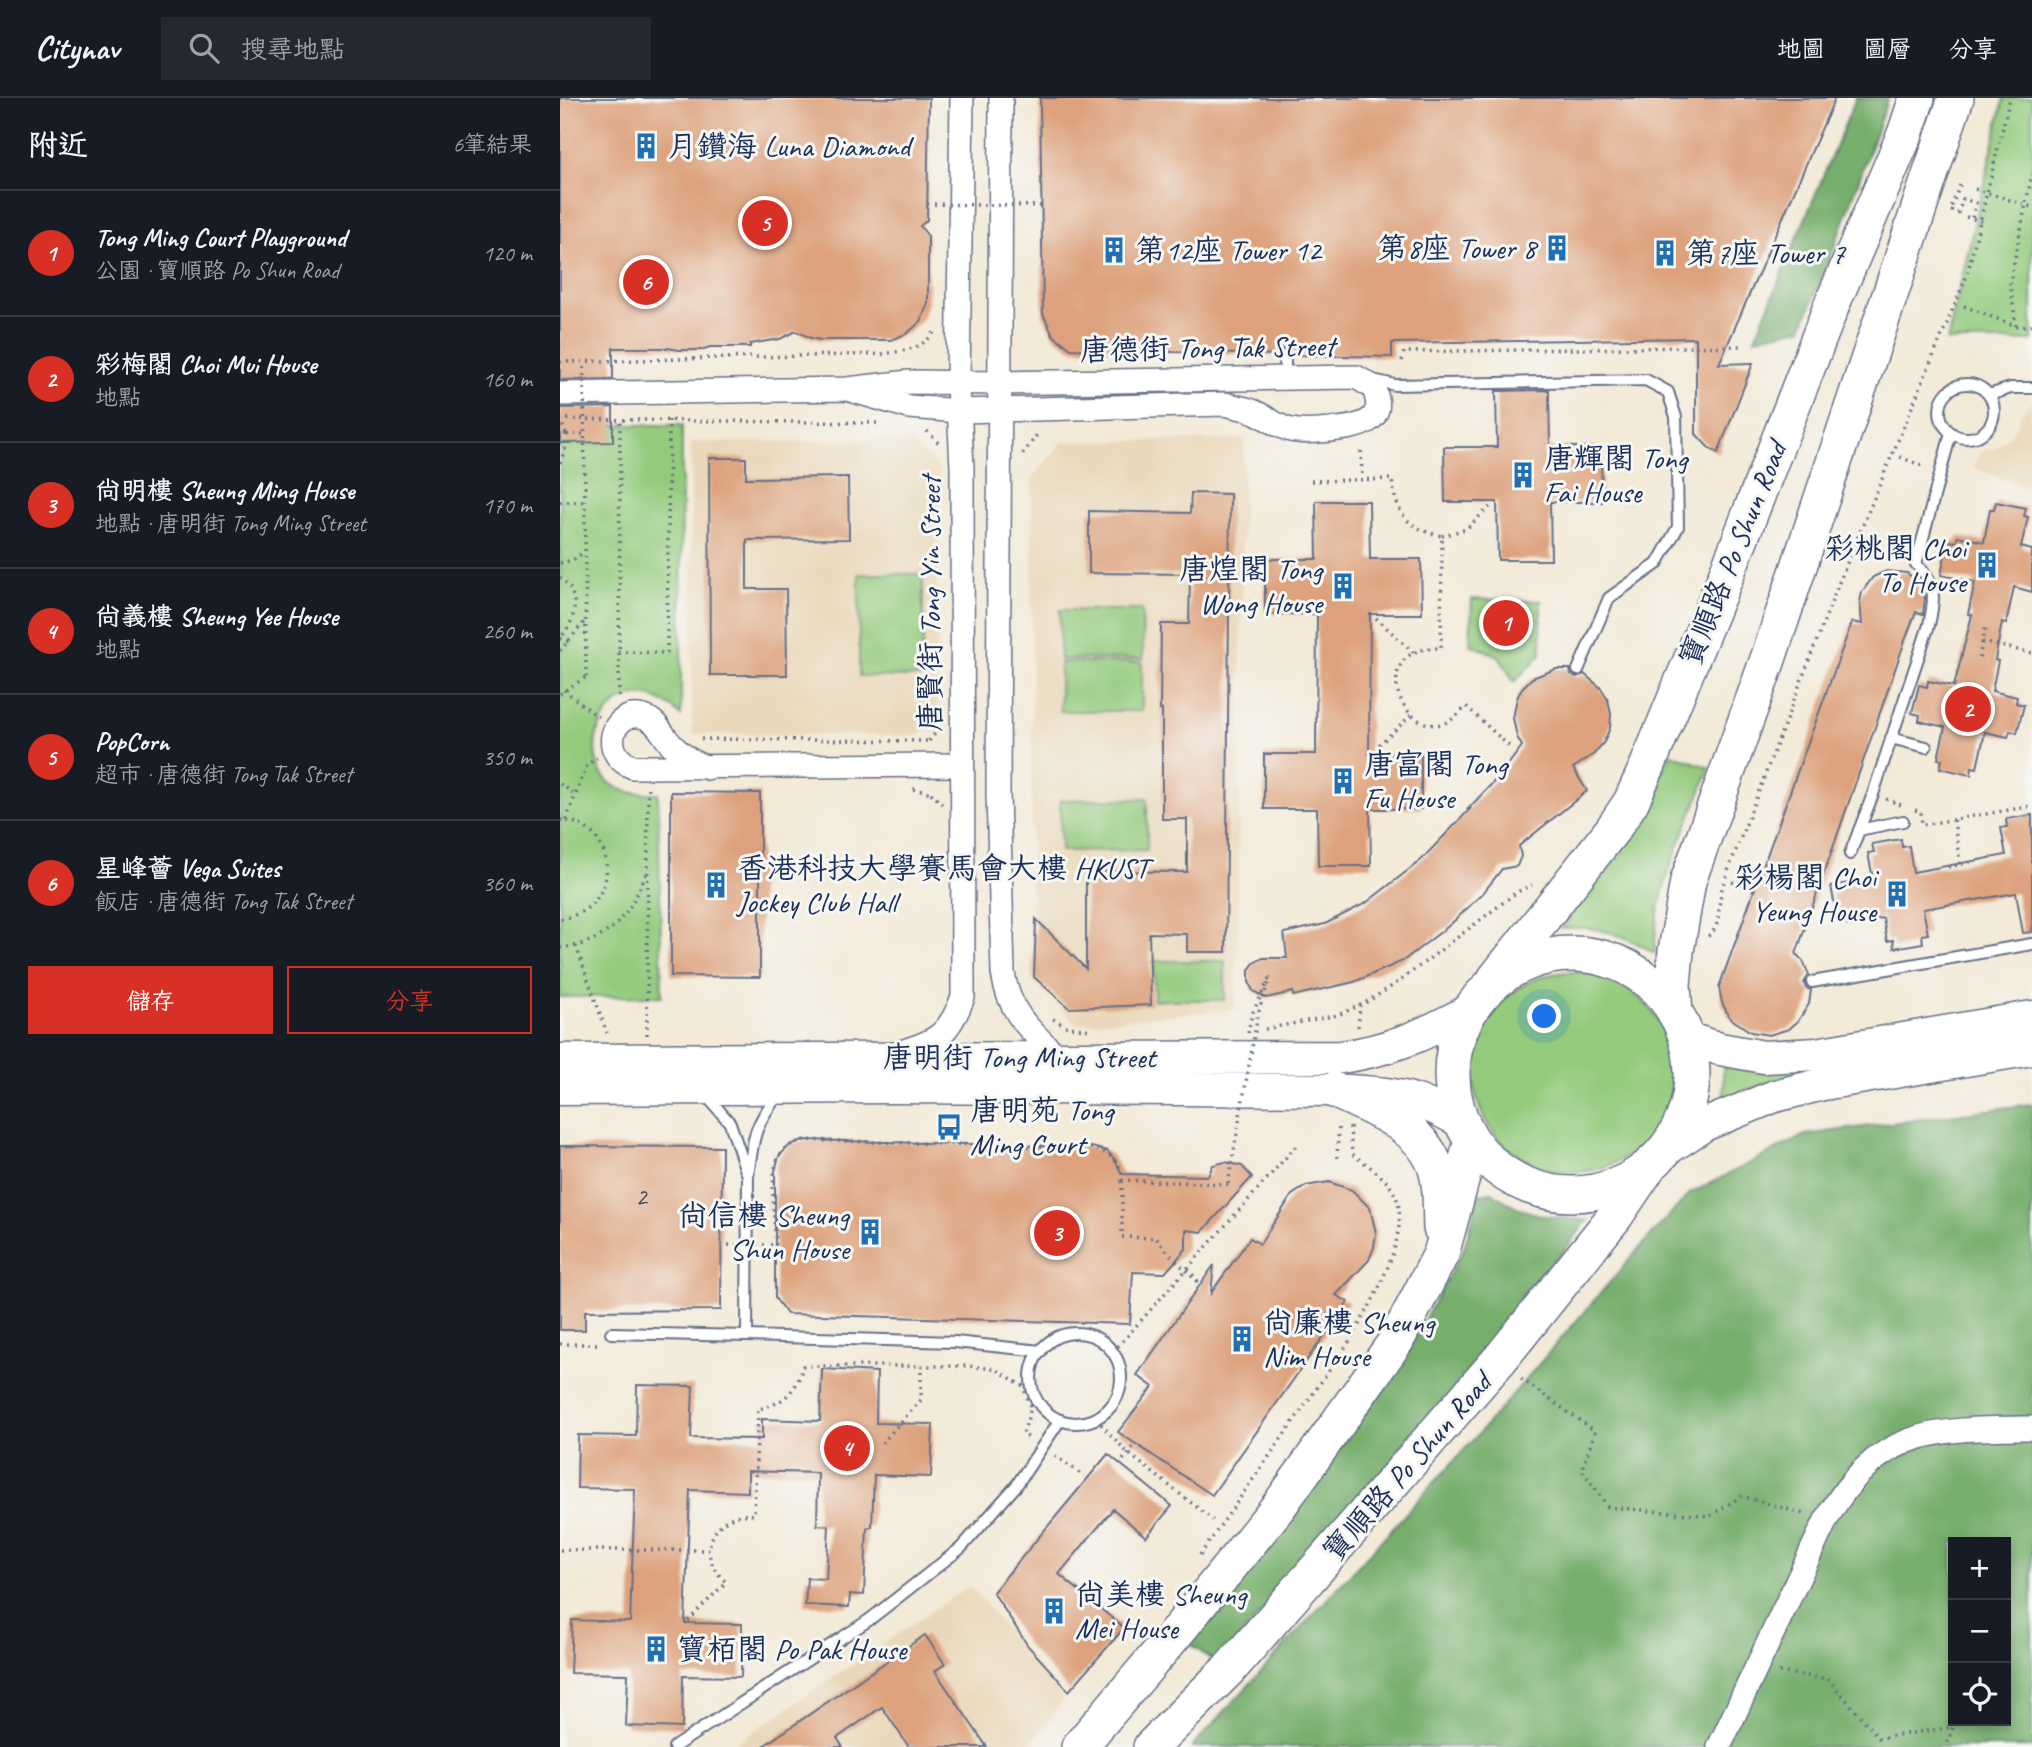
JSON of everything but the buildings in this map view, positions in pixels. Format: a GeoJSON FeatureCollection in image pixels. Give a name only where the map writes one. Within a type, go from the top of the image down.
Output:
{"type":"FeatureCollection","features":[{"type":"Feature","properties":{"kind":"main road","name":"寶順路 Po Shun Road"},"geometry":{"type":"LineString","coordinates":[[1495,979],[1613,829],[1631,802],[1713,607],[1833,302],[1905,134],[1915,98]]}},
{"type":"Feature","properties":{"kind":"main road","name":"寶順路 Po Shun Road"},"geometry":{"type":"LineString","coordinates":[[1682,1026],[1673,985],[1688,881],[1768,659],[1956,98]]}},
{"type":"Feature","properties":{"kind":"main road"},"geometry":{"type":"LineString","coordinates":[[1670,1147],[1685,1118],[1693,1073],[1682,1026],[1655,988],[1638,974],[1619,964],[1576,953],[1544,957],[1513,968],[1495,979],[1480,994],[1468,1011],[1456,1037],[1451,1064],[1452,1092],[1467,1131],[1498,1167],[1515,1178],[1555,1192],[1575,1195],[1619,1186],[1645,1172],[1670,1147],[1704,1125],[1776,1096],[1823,1084],[2032,1049]]}},
{"type":"Feature","properties":{"kind":"main road","name":"唐明街 Tong Ming Street"},"geometry":{"type":"LineString","coordinates":[[560,1060],[1340,1057],[1389,1048],[1433,1031],[1468,1011]]}},
{"type":"Feature","properties":{"kind":"main road"},"geometry":{"type":"LineString","coordinates":[[1682,1026],[1720,1049],[1764,1057],[1816,1054],[2032,1017]]}},
{"type":"Feature","properties":{"kind":"main road","name":"唐明街 Tong Ming Street"},"geometry":{"type":"LineString","coordinates":[[560,1089],[784,1088],[1337,1107],[1384,1094],[1431,1106],[1467,1131]]}},
{"type":"Feature","properties":{"kind":"main road"},"geometry":{"type":"LineString","coordinates":[[1337,1107],[1404,1127],[1426,1149],[1437,1174],[1441,1254]]}},
{"type":"Feature","properties":{"kind":"main road"},"geometry":{"type":"LineString","coordinates":[[1079,1747],[1279,1507],[1396,1341],[1441,1254],[1467,1131]]}},
{"type":"Feature","properties":{"kind":"main road","name":"寶順路 Po Shun Road"},"geometry":{"type":"LineString","coordinates":[[1151,1747],[1250,1646],[1492,1368],[1616,1215],[1645,1172]]}},
{"type":"Feature","properties":{"kind":"street","name":"唐賢街 Tong Yin Street"},"geometry":{"type":"LineString","coordinates":[[877,1058],[923,1046],[944,1034],[956,1016],[963,996],[962,468],[958,383],[962,98]]}},
{"type":"Feature","properties":{"kind":"street"},"geometry":{"type":"LineString","coordinates":[[1001,98],[998,793],[1003,973],[1010,1001],[1020,1018],[1031,1033],[1059,1058]]}},
{"type":"Feature","properties":{"kind":"street","name":"唐德街 Tong Tak Street"},"geometry":{"type":"LineString","coordinates":[[560,394],[847,389],[909,382],[1000,383],[1285,367],[1356,377],[1373,387],[1378,401],[1377,409],[1362,426],[1314,432],[1293,430],[1271,423],[1256,412],[1225,404],[960,411],[909,407],[847,389]]}},
{"type":"Feature","properties":{"kind":"street"},"geometry":{"type":"LineString","coordinates":[[707,768],[962,765]]}},
{"type":"Feature","properties":{"kind":"street"},"geometry":{"type":"LineString","coordinates":[[1719,1747],[1826,1520],[1840,1495],[1864,1467],[1891,1446],[1944,1430],[2032,1428]]}},
{"type":"Feature","properties":{"kind":"lane"},"geometry":{"type":"LineString","coordinates":[[1356,377],[1395,385],[1646,380],[1668,392],[1676,417],[1678,527],[1657,564],[1609,598],[1578,670]]}},
{"type":"Feature","properties":{"kind":"lane"},"geometry":{"type":"LineString","coordinates":[[1964,384],[1982,388],[1989,395],[1994,411],[1989,427],[1983,433],[1967,438],[1951,433],[1945,426],[1940,409],[1948,392],[1964,384]]}},
{"type":"Feature","properties":{"kind":"lane"},"geometry":{"type":"LineString","coordinates":[[1377,409],[1395,385]]}},
{"type":"Feature","properties":{"kind":"lane"},"geometry":{"type":"LineString","coordinates":[[1989,395],[2011,388],[2032,388]]}},
{"type":"Feature","properties":{"kind":"lane"},"geometry":{"type":"LineString","coordinates":[[1850,854],[1929,625],[1934,602],[1929,576],[1916,564],[1951,433]]}},
{"type":"Feature","properties":{"kind":"lane"},"geometry":{"type":"LineString","coordinates":[[1891,738],[1926,747]]}},
{"type":"Feature","properties":{"kind":"lane"},"geometry":{"type":"LineString","coordinates":[[1859,830],[1903,821]]}},
{"type":"Feature","properties":{"kind":"lane"},"geometry":{"type":"LineString","coordinates":[[1812,982],[2032,944]]}},
{"type":"Feature","properties":{"kind":"lane"},"geometry":{"type":"LineString","coordinates":[[699,1088],[715,1102],[730,1123],[748,1177]]}},
{"type":"Feature","properties":{"kind":"lane"},"geometry":{"type":"LineString","coordinates":[[747,1336],[748,1177],[757,1124],[784,1088]]}},
{"type":"Feature","properties":{"kind":"lane"},"geometry":{"type":"LineString","coordinates":[[611,1334],[955,1342],[1041,1351]]}},
{"type":"Feature","properties":{"kind":"lane"},"geometry":{"type":"LineString","coordinates":[[1063,1335],[1091,1336],[1103,1342],[1113,1352],[1119,1364],[1120,1390],[1115,1401],[1096,1419],[1084,1422],[1060,1420],[1048,1413],[1033,1390],[1031,1376],[1041,1351],[1051,1341],[1063,1335]]}},
{"type":"Feature","properties":{"kind":"lane"},"geometry":{"type":"LineString","coordinates":[[674,1747],[869,1619],[961,1548],[1016,1486],[1060,1420]]}},
{"type":"Feature","properties":{"kind":"path"},"geometry":{"type":"LineString","coordinates":[[1703,939],[1714,931],[1718,923],[1720,895],[1728,872],[1840,580],[1967,275],[2010,98]]}},
{"type":"Feature","properties":{"kind":"path"},"geometry":{"type":"LineString","coordinates":[[2016,326],[2010,282],[2032,174]]}},
{"type":"Feature","properties":{"kind":"path"},"geometry":{"type":"LineString","coordinates":[[1960,185],[1950,210],[1958,213],[1963,199],[1976,203],[1972,218]]}},
{"type":"Feature","properties":{"kind":"path"},"geometry":{"type":"LineString","coordinates":[[1975,189],[2032,207]]}},
{"type":"Feature","properties":{"kind":"path"},"geometry":{"type":"LineString","coordinates":[[927,204],[1041,206]]}},
{"type":"Feature","properties":{"kind":"path"},"geometry":{"type":"LineString","coordinates":[[1966,217],[1986,222]]}},
{"type":"Feature","properties":{"kind":"path"},"geometry":{"type":"LineString","coordinates":[[1964,306],[2016,326],[2032,326]]}},
{"type":"Feature","properties":{"kind":"path"},"geometry":{"type":"LineString","coordinates":[[560,362],[882,354],[923,344],[939,325]]}},
{"type":"Feature","properties":{"kind":"path"},"geometry":{"type":"LineString","coordinates":[[1402,361],[1404,352],[1741,346]]}},
{"type":"Feature","properties":{"kind":"path"},"geometry":{"type":"LineString","coordinates":[[1930,362],[1938,362]]}},
{"type":"Feature","properties":{"kind":"path"},"geometry":{"type":"LineString","coordinates":[[560,694],[586,677],[584,367]]}},
{"type":"Feature","properties":{"kind":"path"},"geometry":{"type":"LineString","coordinates":[[560,463],[566,434],[560,419],[881,423]]}},
{"type":"Feature","properties":{"kind":"path"},"geometry":{"type":"LineString","coordinates":[[619,701],[620,419]]}},
{"type":"Feature","properties":{"kind":"path"},"geometry":{"type":"LineString","coordinates":[[618,652],[667,653],[669,419]]}},
{"type":"Feature","properties":{"kind":"path"},"geometry":{"type":"LineString","coordinates":[[918,428],[929,432],[946,449]]}},
{"type":"Feature","properties":{"kind":"path"},"geometry":{"type":"LineString","coordinates":[[1021,461],[1023,452],[1041,429]]}},
{"type":"Feature","properties":{"kind":"path"},"geometry":{"type":"LineString","coordinates":[[560,435],[583,434]]}},
{"type":"Feature","properties":{"kind":"path"},"geometry":{"type":"LineString","coordinates":[[1361,451],[1362,479]]}},
{"type":"Feature","properties":{"kind":"path"},"geometry":{"type":"LineString","coordinates":[[1900,457],[1940,472]]}},
{"type":"Feature","properties":{"kind":"path"},"geometry":{"type":"LineString","coordinates":[[1311,481],[1392,478],[1399,512],[1410,524],[1423,532],[1442,536],[1466,529],[1490,507]]}},
{"type":"Feature","properties":{"kind":"path"},"geometry":{"type":"LineString","coordinates":[[560,502],[583,502]]}},
{"type":"Feature","properties":{"kind":"path"},"geometry":{"type":"LineString","coordinates":[[1442,536],[1441,648],[1428,648],[1414,653],[1401,667],[1396,684],[1400,702],[1411,715],[1425,722],[1441,723],[1456,717],[1466,706],[1511,748]]}},
{"type":"Feature","properties":{"kind":"path"},"geometry":{"type":"LineString","coordinates":[[560,563],[584,552]]}},
{"type":"Feature","properties":{"kind":"path"},"geometry":{"type":"LineString","coordinates":[[560,577],[572,592],[575,604],[569,629],[560,638],[569,642]]}},
{"type":"Feature","properties":{"kind":"path"},"geometry":{"type":"LineString","coordinates":[[1376,618],[1414,653]]}},
{"type":"Feature","properties":{"kind":"path"},"geometry":{"type":"LineString","coordinates":[[560,651],[585,621]]}},
{"type":"Feature","properties":{"kind":"path"},"geometry":{"type":"LineString","coordinates":[[1979,658],[1986,625]]}},
{"type":"Feature","properties":{"kind":"path"},"geometry":{"type":"LineString","coordinates":[[1982,642],[2032,653]]}},
{"type":"Feature","properties":{"kind":"path"},"geometry":{"type":"LineString","coordinates":[[564,690],[603,722]]}},
{"type":"Feature","properties":{"kind":"path"},"geometry":{"type":"LineString","coordinates":[[1379,745],[1411,715]]}},
{"type":"Feature","properties":{"kind":"path"},"geometry":{"type":"LineString","coordinates":[[694,738],[709,741],[929,741]]}},
{"type":"Feature","properties":{"kind":"path"},"geometry":{"type":"LineString","coordinates":[[560,919],[581,913],[599,897],[606,882],[607,865],[603,850],[594,836],[581,825],[563,820],[587,765],[598,757]]}},
{"type":"Feature","properties":{"kind":"path"},"geometry":{"type":"LineString","coordinates":[[560,784],[575,794]]}},
{"type":"Feature","properties":{"kind":"path"},"geometry":{"type":"LineString","coordinates":[[647,1037],[648,788]]}},
{"type":"Feature","properties":{"kind":"path"},"geometry":{"type":"LineString","coordinates":[[1872,794],[1921,812],[1922,825],[2032,806]]}},
{"type":"Feature","properties":{"kind":"path"},"geometry":{"type":"LineString","coordinates":[[1954,820],[1960,864]]}},
{"type":"Feature","properties":{"kind":"path"},"geometry":{"type":"LineString","coordinates":[[1948,867],[1973,862]]}},
{"type":"Feature","properties":{"kind":"path"},"geometry":{"type":"LineString","coordinates":[[560,948],[576,946],[601,937],[621,921],[636,897],[647,870]]}},
{"type":"Feature","properties":{"kind":"path"},"geometry":{"type":"LineString","coordinates":[[1732,882],[1754,890]]}},
{"type":"Feature","properties":{"kind":"path"},"geometry":{"type":"LineString","coordinates":[[1248,1029],[1290,1025],[1345,1012],[1360,1005],[1400,981],[1517,892],[1532,885]]}},
{"type":"Feature","properties":{"kind":"path"},"geometry":{"type":"LineString","coordinates":[[576,946],[608,1037]]}},
{"type":"Feature","properties":{"kind":"path"},"geometry":{"type":"LineString","coordinates":[[1122,1180],[1228,1184],[1258,1014],[1270,977],[1252,1014],[1247,1036]]}},
{"type":"Feature","properties":{"kind":"path"},"geometry":{"type":"LineString","coordinates":[[1358,1027],[1360,1005]]}},
{"type":"Feature","properties":{"kind":"path","name":"唐明街 Tong Ming Street"},"geometry":{"type":"LineString","coordinates":[[1049,1017],[1068,1027],[1094,1030]]}},
{"type":"Feature","properties":{"kind":"path"},"geometry":{"type":"LineString","coordinates":[[1337,1107],[1337,1158]]}},
{"type":"Feature","properties":{"kind":"path"},"geometry":{"type":"LineString","coordinates":[[1199,1557],[1347,1345],[1397,1246],[1401,1219],[1395,1195],[1379,1175],[1352,1154],[1350,1125]]}},
{"type":"Feature","properties":{"kind":"path"},"geometry":{"type":"LineString","coordinates":[[721,1245],[776,1245],[775,1171],[779,1156],[790,1144],[803,1140],[1091,1147],[1107,1151],[1122,1174],[1122,1237],[1156,1238],[1200,1284],[1188,1269]]}},
{"type":"Feature","properties":{"kind":"path"},"geometry":{"type":"LineString","coordinates":[[1113,1352],[1297,1145]]}},
{"type":"Feature","properties":{"kind":"path"},"geometry":{"type":"LineString","coordinates":[[560,1344],[598,1345],[611,1334]]}},
{"type":"Feature","properties":{"kind":"path"},"geometry":{"type":"LineString","coordinates":[[688,1621],[726,1582],[717,1574],[711,1563],[709,1550],[713,1533],[724,1521],[739,1515],[754,1515],[758,1409],[769,1407],[788,1397],[800,1378],[803,1366],[967,1366],[996,1369],[1023,1386],[1031,1408],[1023,1434]]}},
{"type":"Feature","properties":{"kind":"path"},"geometry":{"type":"LineString","coordinates":[[881,1443],[920,1400],[920,1366]]}},
{"type":"Feature","properties":{"kind":"path"},"geometry":{"type":"LineString","coordinates":[[1514,1373],[1595,1431],[1582,1469],[1608,1507],[1710,1516],[1742,1496],[1826,1520]]}},
{"type":"Feature","properties":{"kind":"path"},"geometry":{"type":"LineString","coordinates":[[1096,1419],[1128,1452],[1213,1520]]}},
{"type":"Feature","properties":{"kind":"path"},"geometry":{"type":"LineString","coordinates":[[1123,1460],[1135,1444]]}},
{"type":"Feature","properties":{"kind":"path"},"geometry":{"type":"LineString","coordinates":[[560,1550],[709,1550]]}},
{"type":"Feature","properties":{"kind":"path"},"geometry":{"type":"LineString","coordinates":[[1756,1669],[1828,1679],[1878,1738],[1953,1727],[1946,1747]]}},
{"type":"Feature","properties":{"kind":"shaded area"},"geometry":{"type":"Polygon","coordinates":[[[2032,402],[2032,489],[1974,468],[1980,452],[1995,448],[2012,434],[2024,409],[2032,402]]]}},
{"type":"Feature","properties":{"kind":"shaded area"},"geometry":{"type":"Polygon","coordinates":[[[1244,439],[1236,1009],[1077,1024],[1031,979],[1032,477],[1063,442],[1244,439]]]}},
{"type":"Feature","properties":{"kind":"shaded area"},"geometry":{"type":"Polygon","coordinates":[[[910,440],[939,469],[937,713],[920,735],[692,734],[691,442],[910,440]]]}},
{"type":"Feature","properties":{"kind":"shaded area"},"geometry":{"type":"Polygon","coordinates":[[[970,1585],[1064,1700],[1028,1747],[730,1747],[970,1585]]]}},
{"type":"Feature","properties":{"kind":"green space"},"geometry":{"type":"Polygon","coordinates":[[[1856,98],[1888,98],[1844,222],[1802,328],[1755,338],[1856,98]]]}},
{"type":"Feature","properties":{"kind":"green space"},"geometry":{"type":"Polygon","coordinates":[[[2004,98],[2032,98],[2032,341],[1947,341],[2004,98]]]}},
{"type":"Feature","properties":{"kind":"green space"},"geometry":{"type":"Polygon","coordinates":[[[560,425],[682,425],[681,716],[656,699],[634,696],[616,704],[603,720],[596,740],[597,761],[606,779],[625,791],[658,793],[662,996],[560,997],[560,425]]]}},
{"type":"Feature","properties":{"kind":"green space"},"geometry":{"type":"Polygon","coordinates":[[[859,574],[923,574],[923,677],[859,676],[859,574]]]}},
{"type":"Feature","properties":{"kind":"green space"},"geometry":{"type":"Polygon","coordinates":[[[1472,599],[1541,601],[1541,654],[1514,682],[1499,656],[1470,644],[1472,599]]]}},
{"type":"Feature","properties":{"kind":"green space"},"geometry":{"type":"Polygon","coordinates":[[[1060,610],[1142,610],[1143,659],[1060,659],[1060,610]]]}},
{"type":"Feature","properties":{"kind":"green space"},"geometry":{"type":"Polygon","coordinates":[[[1060,662],[1142,662],[1142,711],[1060,711],[1060,662]]]}},
{"type":"Feature","properties":{"kind":"green space"},"geometry":{"type":"Polygon","coordinates":[[[1671,754],[1710,768],[1666,882],[1656,929],[1655,953],[1633,941],[1599,930],[1561,928],[1633,829],[1671,754]]]}},
{"type":"Feature","properties":{"kind":"green space"},"geometry":{"type":"Polygon","coordinates":[[[1147,799],[1147,850],[1061,851],[1060,800],[1147,799]]]}},
{"type":"Feature","properties":{"kind":"green space"},"geometry":{"type":"Polygon","coordinates":[[[1154,961],[1225,961],[1225,1000],[1154,1000],[1154,961]]]}},
{"type":"Feature","properties":{"kind":"green space"},"geometry":{"type":"Polygon","coordinates":[[[1573,972],[1611,980],[1644,1001],[1665,1034],[1673,1072],[1665,1110],[1644,1143],[1611,1164],[1573,1172],[1535,1164],[1502,1143],[1481,1110],[1473,1072],[1481,1034],[1502,1001],[1535,980],[1573,972]]]}},
{"type":"Feature","properties":{"kind":"green space"},"geometry":{"type":"Polygon","coordinates":[[[1723,1066],[1758,1071],[1811,1067],[1812,1075],[1757,1086],[1724,1099],[1723,1066]]]}},
{"type":"Feature","properties":{"kind":"green space"},"geometry":{"type":"Polygon","coordinates":[[[2032,1104],[2032,1747],[1192,1747],[1475,1438],[1689,1194],[1805,1135],[2032,1104]]]}},
{"type":"Feature","properties":{"kind":"green space"},"geometry":{"type":"Polygon","coordinates":[[[1492,1192],[1526,1211],[1588,1220],[1453,1392],[1217,1664],[1189,1643],[1249,1572],[1399,1366],[1464,1248],[1479,1194],[1492,1192]]]}},
{"type":"Feature","properties":{"kind":"place","name":"月鑽海 Luna Diamond"},"geometry":{"type":"Point","coordinates":[646,146]}},
{"type":"Feature","properties":{"kind":"place","name":"PopCorn"},"geometry":{"type":"Point","coordinates":[765,223]}},
{"type":"Feature","properties":{"kind":"place","name":"第8座 Tower 8"},"geometry":{"type":"Point","coordinates":[1557,248]}},
{"type":"Feature","properties":{"kind":"place","name":"第12座 Tower 12"},"geometry":{"type":"Point","coordinates":[1114,250]}},
{"type":"Feature","properties":{"kind":"place","name":"第7座 Tower 7"},"geometry":{"type":"Point","coordinates":[1665,253]}},
{"type":"Feature","properties":{"kind":"place","name":"星峰薈 Vega Suites"},"geometry":{"type":"Point","coordinates":[646,282]}},
{"type":"Feature","properties":{"kind":"place","name":"唐輝閣 Tong Fai House"},"geometry":{"type":"Point","coordinates":[1523,475]}},
{"type":"Feature","properties":{"kind":"place","name":"彩桃閣 Choi To House"},"geometry":{"type":"Point","coordinates":[1987,565]}},
{"type":"Feature","properties":{"kind":"place","name":"唐煌閣 Tong Wong House"},"geometry":{"type":"Point","coordinates":[1343,586]}},
{"type":"Feature","properties":{"kind":"place","name":"Tong Ming Court Playground"},"geometry":{"type":"Point","coordinates":[1506,623]}},
{"type":"Feature","properties":{"kind":"place","name":"彩梅閣 Choi Mui House"},"geometry":{"type":"Point","coordinates":[1968,709]}},
{"type":"Feature","properties":{"kind":"place","name":"唐富閣 Tong Fu House"},"geometry":{"type":"Point","coordinates":[1343,781]}},
{"type":"Feature","properties":{"kind":"place","name":"香港科技大學賽馬會大樓 HKUST Jockey Club Hall"},"geometry":{"type":"Point","coordinates":[716,885]}},
{"type":"Feature","properties":{"kind":"place","name":"彩楊閣 Choi Yeung House"},"geometry":{"type":"Point","coordinates":[1897,894]}},
{"type":"Feature","properties":{"kind":"place","name":"唐明苑 Tong Ming Court"},"geometry":{"type":"Point","coordinates":[949,1127]}},
{"type":"Feature","properties":{"kind":"place","name":"尚信樓 Sheung Shun House"},"geometry":{"type":"Point","coordinates":[870,1232]}},
{"type":"Feature","properties":{"kind":"place","name":"尚明樓 Sheung Ming House"},"geometry":{"type":"Point","coordinates":[1057,1233]}},
{"type":"Feature","properties":{"kind":"place","name":"尚廉樓 Sheung Nim House"},"geometry":{"type":"Point","coordinates":[1242,1339]}},
{"type":"Feature","properties":{"kind":"place","name":"尚義樓 Sheung Yee House"},"geometry":{"type":"Point","coordinates":[847,1448]}},
{"type":"Feature","properties":{"kind":"place","name":"尚美樓 Sheung Mei House"},"geometry":{"type":"Point","coordinates":[1054,1611]}},
{"type":"Feature","properties":{"kind":"place","name":"寶栢閣 Po Pak House"},"geometry":{"type":"Point","coordinates":[656,1649]}}]}
